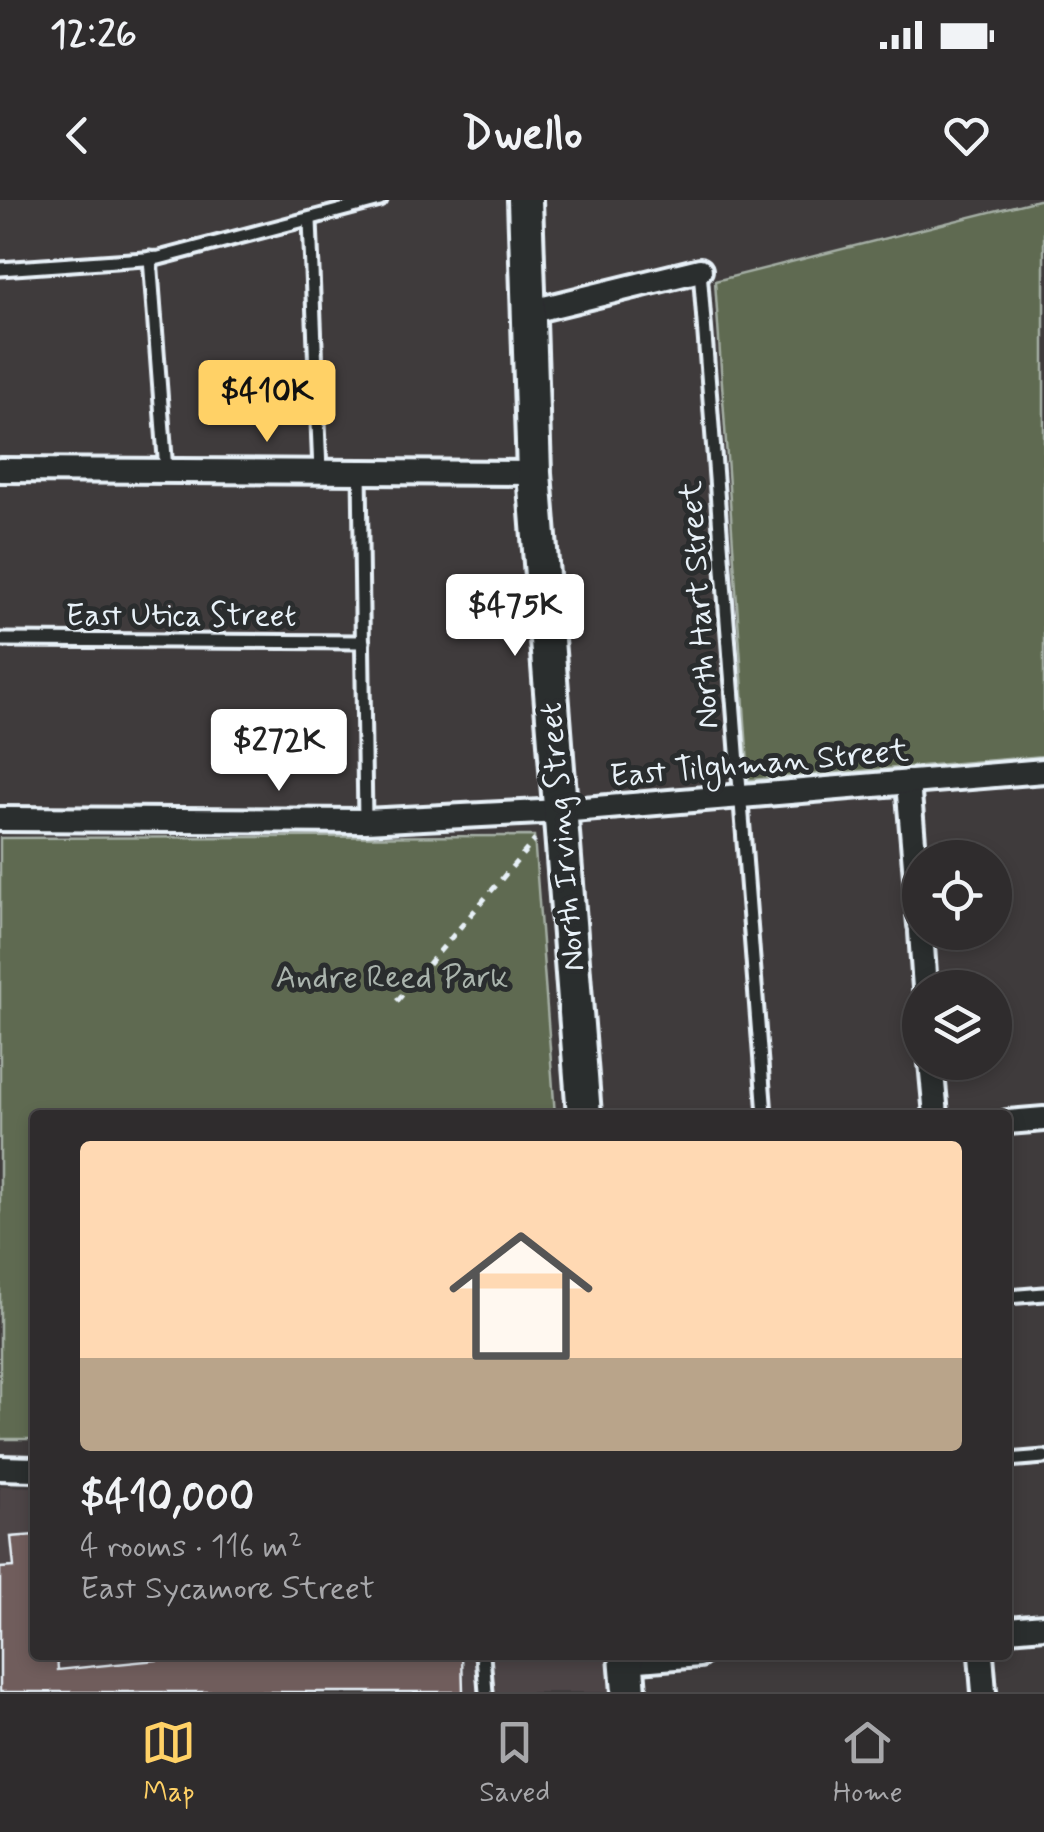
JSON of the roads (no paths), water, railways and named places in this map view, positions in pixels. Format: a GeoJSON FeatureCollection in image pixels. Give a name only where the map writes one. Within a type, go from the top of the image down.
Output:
{"type":"FeatureCollection","features":[{"type":"Feature","properties":{"kind":"main road","name":"North Irving Street"},"geometry":{"type":"LineString","coordinates":[[525,200],[534,473],[584,1110]]}},
{"type":"Feature","properties":{"kind":"street"},"geometry":{"type":"LineString","coordinates":[[528,312],[700,270]]}},
{"type":"Feature","properties":{"kind":"street"},"geometry":{"type":"LineString","coordinates":[[0,470],[534,473]]}},
{"type":"Feature","properties":{"kind":"street","name":"East Tilghman Street"},"geometry":{"type":"LineString","coordinates":[[0,820],[366,820],[560,811],[1044,771]]}},
{"type":"Feature","properties":{"kind":"street"},"geometry":{"type":"LineString","coordinates":[[908,782],[913,840]]}},
{"type":"Feature","properties":{"kind":"street"},"geometry":{"type":"LineString","coordinates":[[933,1080],[936,1110]]}},
{"type":"Feature","properties":{"kind":"street"},"geometry":{"type":"LineString","coordinates":[[1012,1122],[1044,1119]]}},
{"type":"Feature","properties":{"kind":"street"},"geometry":{"type":"LineString","coordinates":[[0,1468],[30,1468]]}},
{"type":"Feature","properties":{"kind":"street"},"geometry":{"type":"LineString","coordinates":[[1012,1630],[1044,1626]]}},
{"type":"Feature","properties":{"kind":"street"},"geometry":{"type":"LineString","coordinates":[[627,1669],[673,1660]]}},
{"type":"Feature","properties":{"kind":"street"},"geometry":{"type":"LineString","coordinates":[[981,1660],[984,1692]]}},
{"type":"Feature","properties":{"kind":"lane"},"geometry":{"type":"LineString","coordinates":[[0,269],[150,258],[380,200]]}},
{"type":"Feature","properties":{"kind":"lane"},"geometry":{"type":"LineString","coordinates":[[310,220],[320,472]]}},
{"type":"Feature","properties":{"kind":"lane"},"geometry":{"type":"LineString","coordinates":[[150,258],[166,471]]}},
{"type":"Feature","properties":{"kind":"lane","name":"North Hart Street"},"geometry":{"type":"LineString","coordinates":[[700,270],[766,1110]]}},
{"type":"Feature","properties":{"kind":"lane"},"geometry":{"type":"LineString","coordinates":[[360,472],[366,820]]}},
{"type":"Feature","properties":{"kind":"lane","name":"East Utica Street"},"geometry":{"type":"LineString","coordinates":[[0,640],[362,642]]}},
{"type":"Feature","properties":{"kind":"lane"},"geometry":{"type":"LineString","coordinates":[[1012,1297],[1044,1294]]}},
{"type":"Feature","properties":{"kind":"lane"},"geometry":{"type":"LineString","coordinates":[[1012,1460],[1044,1457]]}},
{"type":"Feature","properties":{"kind":"lane"},"geometry":{"type":"LineString","coordinates":[[483,1660],[486,1692]]}},
{"type":"Feature","properties":{"kind":"park label","name":"Andre Reed Park"},"geometry":{"type":"Point","coordinates":[392,976]}}]}
